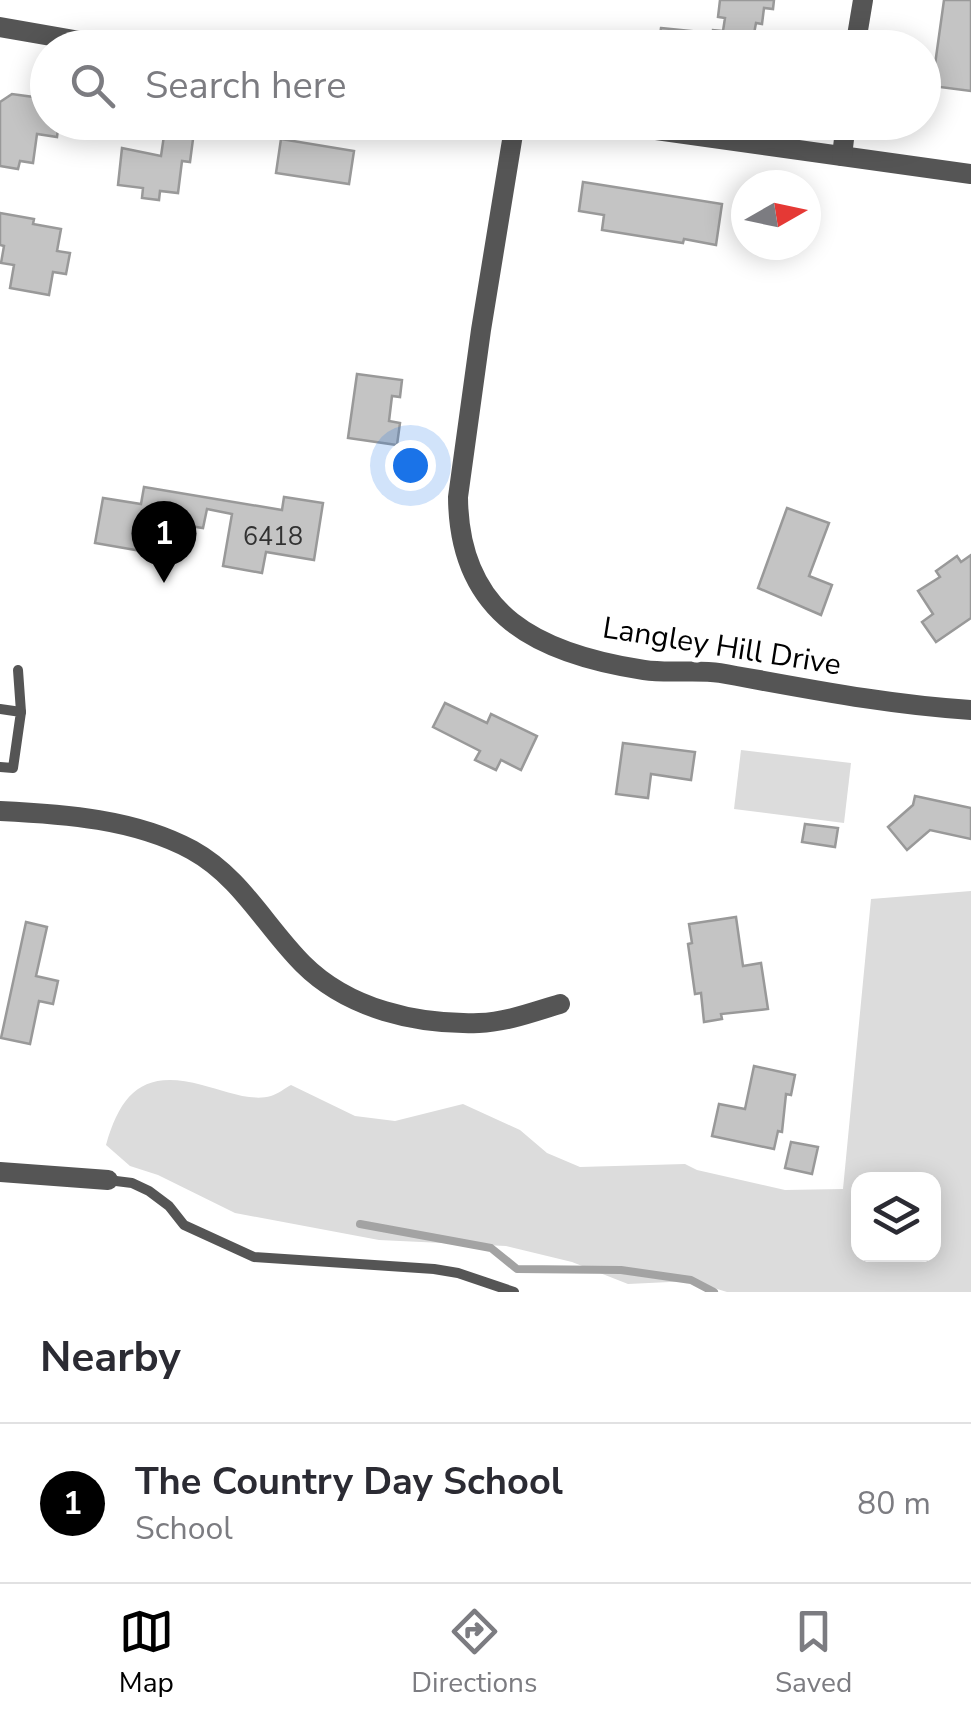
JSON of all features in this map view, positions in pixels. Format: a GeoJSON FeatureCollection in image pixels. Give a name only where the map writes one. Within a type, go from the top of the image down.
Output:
{"type":"FeatureCollection","features":[{"type":"Feature","properties":{"kind":"street"},"geometry":{"type":"LineString","coordinates":[[858,30],[862,0]]}},
{"type":"Feature","properties":{"kind":"street"},"geometry":{"type":"LineString","coordinates":[[0,27],[30,32]]}},
{"type":"Feature","properties":{"kind":"street","name":"Langley Hill Drive"},"geometry":{"type":"LineString","coordinates":[[512,140],[458,498],[458,520],[467,563],[488,602],[512,624],[539,640],[641,670],[703,670],[865,699],[971,710]]}},
{"type":"Feature","properties":{"kind":"street"},"geometry":{"type":"LineString","coordinates":[[728,140],[971,174]]}},
{"type":"Feature","properties":{"kind":"street"},"geometry":{"type":"LineString","coordinates":[[842,156],[844,140]]}},
{"type":"Feature","properties":{"kind":"street"},"geometry":{"type":"LineString","coordinates":[[0,811],[104,820],[161,836],[193,850],[244,892],[316,975],[372,1007],[406,1017],[479,1023],[560,1004]]}},
{"type":"Feature","properties":{"kind":"street"},"geometry":{"type":"LineString","coordinates":[[0,1172],[108,1180]]}},
{"type":"Feature","properties":{"kind":"lane"},"geometry":{"type":"LineString","coordinates":[[0,766],[13,768],[21,712],[18,670]]}},
{"type":"Feature","properties":{"kind":"lane"},"geometry":{"type":"LineString","coordinates":[[0,709],[21,712]]}},
{"type":"Feature","properties":{"kind":"lane"},"geometry":{"type":"LineString","coordinates":[[108,1180],[132,1183],[168,1206],[184,1225],[254,1257],[434,1270],[514,1292]]}},
{"type":"Feature","properties":{"kind":"shaded area"},"geometry":{"type":"Polygon","coordinates":[[[741,750],[851,763],[844,823],[734,809],[741,750]]]}},
{"type":"Feature","properties":{"kind":"shaded area"},"geometry":{"type":"Polygon","coordinates":[[[971,891],[971,1292],[727,1292],[691,1281],[628,1284],[572,1262],[506,1246],[379,1240],[235,1213],[158,1175],[130,1166],[106,1145],[119,1111],[138,1089],[150,1083],[182,1081],[254,1098],[271,1096],[291,1085],[355,1116],[395,1121],[463,1104],[520,1130],[547,1153],[580,1167],[685,1164],[785,1190],[843,1189],[871,899],[971,891]]]}},
{"type":"Feature","properties":{"kind":"building"},"geometry":{"type":"Polygon","coordinates":[[[720,0],[774,0],[773,9],[764,8],[762,24],[756,23],[755,30],[723,30],[725,18],[718,17],[720,0]]]}},
{"type":"Feature","properties":{"kind":"building"},"geometry":{"type":"Polygon","coordinates":[[[944,0],[971,0],[971,91],[941,87],[940,30],[944,0]]]}},
{"type":"Feature","properties":{"kind":"building"},"geometry":{"type":"Polygon","coordinates":[[[12,94],[30,96],[30,140],[36,140],[33,163],[20,161],[18,169],[0,166],[0,102],[12,94]]]}},
{"type":"Feature","properties":{"kind":"building"},"geometry":{"type":"Polygon","coordinates":[[[163,140],[193,140],[190,162],[182,161],[178,193],[160,191],[159,200],[142,198],[143,188],[118,185],[122,148],[161,156],[163,140]]]}},
{"type":"Feature","properties":{"kind":"building"},"geometry":{"type":"Polygon","coordinates":[[[281,140],[354,151],[349,184],[276,173],[281,140]]]}},
{"type":"Feature","properties":{"kind":"building"},"geometry":{"type":"Polygon","coordinates":[[[583,182],[722,204],[716,245],[602,230],[604,215],[579,211],[583,182]]]}},
{"type":"Feature","properties":{"kind":"building"},"geometry":{"type":"Polygon","coordinates":[[[0,213],[61,229],[57,251],[70,253],[66,274],[53,272],[49,295],[10,288],[14,265],[1,263],[4,246],[0,245],[0,213]]]}},
{"type":"Feature","properties":{"kind":"building"},"geometry":{"type":"Polygon","coordinates":[[[357,374],[402,380],[400,397],[392,396],[389,421],[400,423],[397,445],[348,438],[357,374]]]}},
{"type":"Feature","properties":{"kind":"building"},"geometry":{"type":"Polygon","coordinates":[[[144,487],[282,510],[284,497],[323,503],[314,560],[266,552],[262,573],[223,566],[232,514],[207,509],[203,528],[176,524],[170,556],[95,543],[103,498],[141,504],[144,487]]]}},
{"type":"Feature","properties":{"kind":"building"},"geometry":{"type":"Polygon","coordinates":[[[787,508],[829,523],[809,576],[832,585],[821,615],[758,588],[787,508]]]}},
{"type":"Feature","properties":{"kind":"building"},"geometry":{"type":"Polygon","coordinates":[[[971,555],[971,618],[936,642],[922,622],[933,614],[918,591],[940,577],[936,571],[957,556],[961,562],[971,555]]]}},
{"type":"Feature","properties":{"kind":"building"},"geometry":{"type":"Polygon","coordinates":[[[445,703],[487,723],[491,714],[537,736],[521,770],[501,760],[496,770],[475,760],[480,751],[433,727],[445,703]]]}},
{"type":"Feature","properties":{"kind":"building"},"geometry":{"type":"Polygon","coordinates":[[[623,743],[695,752],[691,780],[651,774],[648,798],[616,794],[623,743]]]}},
{"type":"Feature","properties":{"kind":"building"},"geometry":{"type":"Polygon","coordinates":[[[915,796],[971,808],[971,839],[930,830],[907,850],[888,827],[913,805],[915,796]]]}},
{"type":"Feature","properties":{"kind":"building"},"geometry":{"type":"Polygon","coordinates":[[[805,824],[838,828],[835,847],[802,842],[805,824]]]}},
{"type":"Feature","properties":{"kind":"building"},"geometry":{"type":"Polygon","coordinates":[[[736,917],[743,966],[761,963],[768,1009],[721,1014],[722,1019],[704,1022],[701,993],[695,994],[689,924],[736,917]]]}},
{"type":"Feature","properties":{"kind":"building"},"geometry":{"type":"Polygon","coordinates":[[[26,922],[47,927],[36,976],[58,981],[53,1004],[39,1001],[30,1044],[1,1038],[26,922]]]}},
{"type":"Feature","properties":{"kind":"building"},"geometry":{"type":"Polygon","coordinates":[[[754,1066],[795,1075],[791,1095],[786,1094],[782,1132],[778,1131],[774,1149],[712,1136],[719,1104],[745,1109],[754,1066]]]}},
{"type":"Feature","properties":{"kind":"building"},"geometry":{"type":"Polygon","coordinates":[[[791,1142],[818,1147],[812,1174],[785,1168],[791,1142]]]}},
{"type":"Feature","properties":{"kind":"waterway"},"geometry":{"type":"LineString","coordinates":[[360,1224],[491,1248],[517,1269],[621,1270],[691,1280],[714,1292]]}},
{"type":"Feature","properties":{"kind":"place","name":"The Country Day School"},"geometry":{"type":"Point","coordinates":[164,583]}}]}
